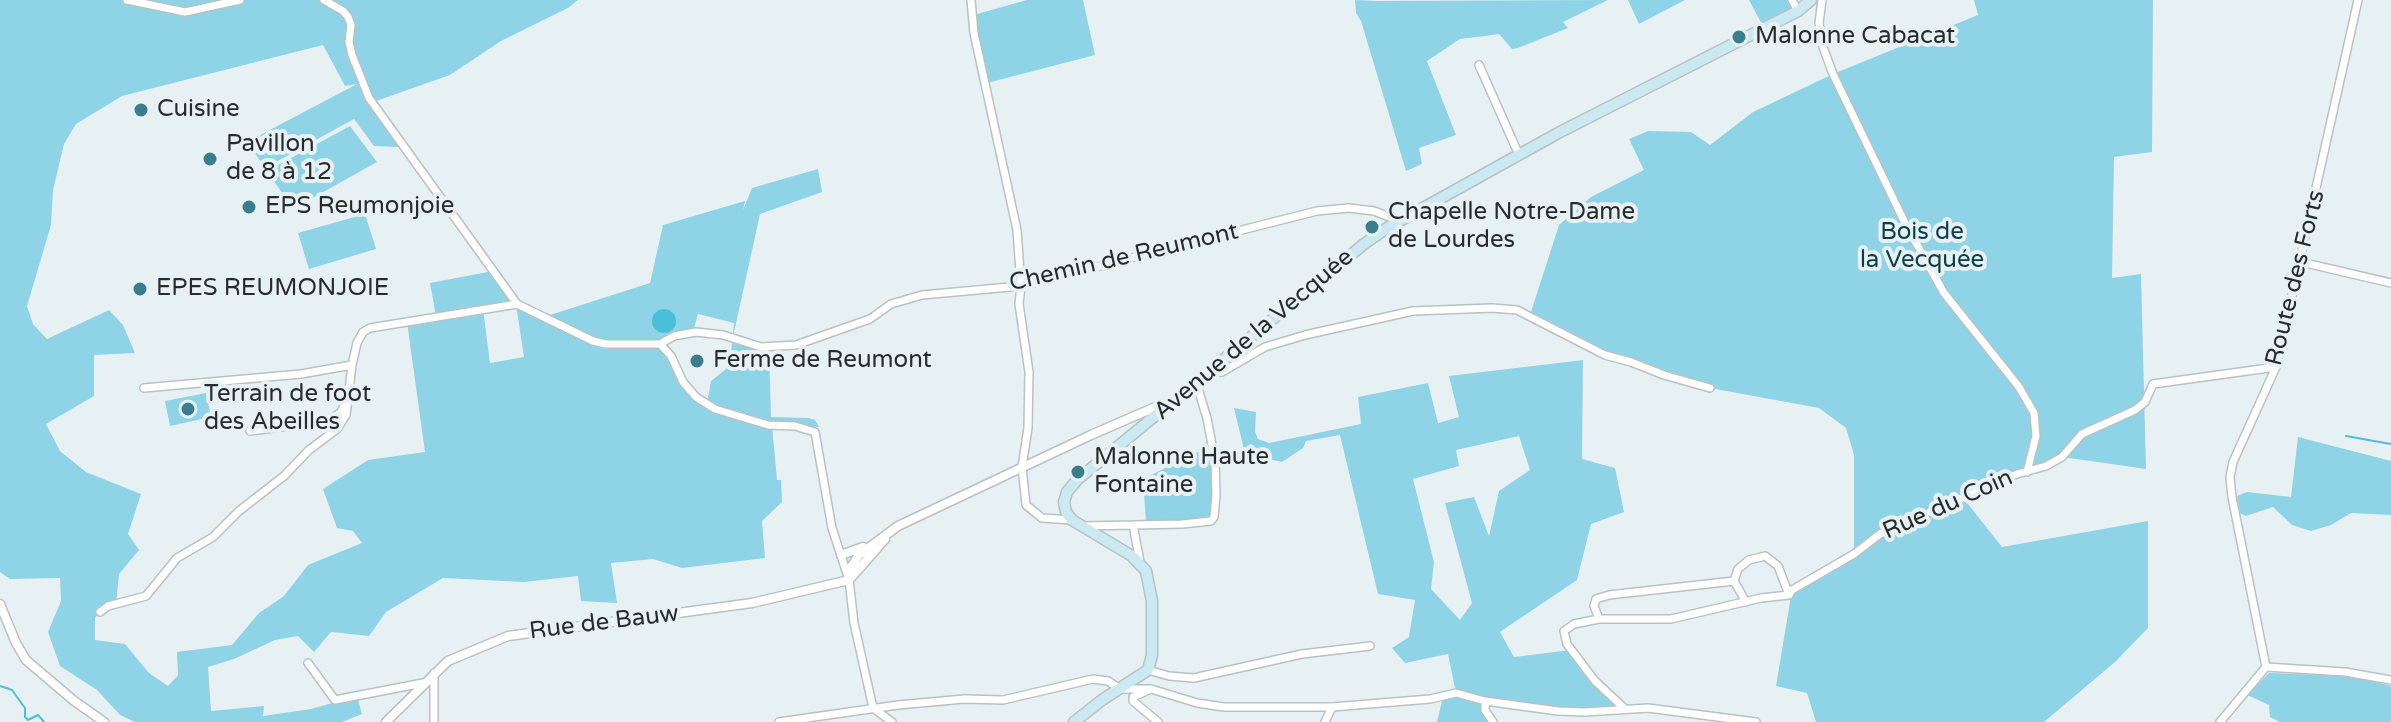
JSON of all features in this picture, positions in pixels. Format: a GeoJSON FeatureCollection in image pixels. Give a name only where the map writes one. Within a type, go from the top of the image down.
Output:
{"type":"FeatureCollection","features":[{"type":"Feature","properties":{"kind":"main road","name":"Avenue de la Vecquée"},"geometry":{"type":"LineString","coordinates":[[1076,523],[1066,512],[1064,502],[1067,492],[1077,480],[1364,244],[1519,155],[1798,11],[1811,0]]}},
{"type":"Feature","properties":{"kind":"main road"},"geometry":{"type":"LineString","coordinates":[[1074,722],[1148,670],[1152,655],[1152,601],[1147,574],[1140,562],[1076,523]]}},
{"type":"Feature","properties":{"kind":"street"},"geometry":{"type":"LineString","coordinates":[[127,0],[185,12],[240,0]]}},
{"type":"Feature","properties":{"kind":"street"},"geometry":{"type":"LineString","coordinates":[[100,612],[108,606],[149,594],[177,558],[213,537],[239,511],[284,476],[309,450],[337,429],[346,415],[352,365],[363,332],[370,328],[517,304],[369,98],[352,55],[348,17],[324,0]]}},
{"type":"Feature","properties":{"kind":"street"},"geometry":{"type":"LineString","coordinates":[[971,0],[974,33],[1017,230],[1021,286],[1019,304],[1029,372],[1022,467],[1026,505],[1042,518],[1076,523],[1210,523],[1214,517],[1215,461],[1196,382]]}},
{"type":"Feature","properties":{"kind":"street"},"geometry":{"type":"LineString","coordinates":[[1792,0],[1798,11]]}},
{"type":"Feature","properties":{"kind":"street"},"geometry":{"type":"LineString","coordinates":[[1822,0],[1820,34],[1833,74],[1929,270],[2019,387],[2034,413],[2036,436],[2027,472]]}},
{"type":"Feature","properties":{"kind":"street","name":"Route des Forts"},"geometry":{"type":"LineString","coordinates":[[2266,667],[2230,477],[2233,462],[2276,367],[2358,0]]}},
{"type":"Feature","properties":{"kind":"street"},"geometry":{"type":"LineString","coordinates":[[1479,65],[1519,155]]}},
{"type":"Feature","properties":{"kind":"street","name":"Chemin de Reumont"},"geometry":{"type":"LineString","coordinates":[[517,304],[593,341],[606,344],[660,344],[674,336],[696,332],[723,335],[761,347],[796,345],[870,319],[891,304],[922,295],[1021,286],[1317,211],[1349,208],[1374,211],[1400,221]]}},
{"type":"Feature","properties":{"kind":"street"},"geometry":{"type":"LineString","coordinates":[[2301,262],[2391,283]]}},
{"type":"Feature","properties":{"kind":"street"},"geometry":{"type":"LineString","coordinates":[[1207,373],[1222,372],[1265,347],[1305,335],[1413,311],[1492,308],[1517,310],[1605,355],[1710,388]]}},
{"type":"Feature","properties":{"kind":"street"},"geometry":{"type":"LineString","coordinates":[[660,344],[671,356],[683,382],[696,397],[715,409],[768,425],[795,426],[815,432],[832,528],[849,580]]}},
{"type":"Feature","properties":{"kind":"street"},"geometry":{"type":"LineString","coordinates":[[144,388],[301,374],[352,365]]}},
{"type":"Feature","properties":{"kind":"street","name":"Rue du Coin"},"geometry":{"type":"LineString","coordinates":[[1627,710],[1595,681],[1564,638],[1564,631],[1574,624],[1599,619],[1671,619],[1789,595],[1792,590],[1854,554],[1880,534],[2062,457],[2082,434],[2135,410],[2145,402],[2153,384],[2276,367]]}},
{"type":"Feature","properties":{"kind":"street"},"geometry":{"type":"LineString","coordinates":[[250,431],[328,421],[340,413],[348,400]]}},
{"type":"Feature","properties":{"kind":"street"},"geometry":{"type":"LineString","coordinates":[[841,555],[871,544],[898,526],[1022,467],[1160,405],[1168,405]]}},
{"type":"Feature","properties":{"kind":"street"},"geometry":{"type":"LineString","coordinates":[[1133,525],[1140,562]]}},
{"type":"Feature","properties":{"kind":"street"},"geometry":{"type":"LineString","coordinates":[[849,580],[898,526]]}},
{"type":"Feature","properties":{"kind":"street"},"geometry":{"type":"LineString","coordinates":[[871,544],[849,570],[854,623],[873,708],[892,722]]}},
{"type":"Feature","properties":{"kind":"street"},"geometry":{"type":"LineString","coordinates":[[1746,602],[1734,581],[1738,569],[1749,560],[1765,556],[1778,566],[1789,595]]}},
{"type":"Feature","properties":{"kind":"street","name":"Rue de Bauw"},"geometry":{"type":"LineString","coordinates":[[386,722],[448,661],[508,636],[752,603],[849,580]]}},
{"type":"Feature","properties":{"kind":"street"},"geometry":{"type":"LineString","coordinates":[[1599,619],[1594,606],[1596,599],[1609,595],[1734,581]]}},
{"type":"Feature","properties":{"kind":"street"},"geometry":{"type":"LineString","coordinates":[[0,604],[16,643],[37,670],[104,722]]}},
{"type":"Feature","properties":{"kind":"street"},"geometry":{"type":"LineString","coordinates":[[16,643],[16,658]]}},
{"type":"Feature","properties":{"kind":"street"},"geometry":{"type":"LineString","coordinates":[[1148,670],[1194,678],[1302,654],[1370,646]]}},
{"type":"Feature","properties":{"kind":"street"},"geometry":{"type":"LineString","coordinates":[[308,663],[335,700],[423,683]]}},
{"type":"Feature","properties":{"kind":"street"},"geometry":{"type":"LineString","coordinates":[[2220,722],[2266,667],[2345,672],[2391,680]]}},
{"type":"Feature","properties":{"kind":"street"},"geometry":{"type":"LineString","coordinates":[[434,673],[434,722]]}},
{"type":"Feature","properties":{"kind":"street"},"geometry":{"type":"LineString","coordinates":[[779,722],[964,699],[1003,700],[1093,679],[1108,681],[1120,689],[1151,689],[1221,707],[1332,707],[1430,699],[1456,693],[1485,701],[1558,711],[1675,710],[1756,722]]}},
{"type":"Feature","properties":{"kind":"street"},"geometry":{"type":"LineString","coordinates":[[1151,689],[1133,697],[1133,701],[1158,722]]}},
{"type":"Feature","properties":{"kind":"street"},"geometry":{"type":"LineString","coordinates":[[1485,701],[1485,710],[1493,722]]}},
{"type":"Feature","properties":{"kind":"street"},"geometry":{"type":"LineString","coordinates":[[1325,722],[1332,707]]}},
{"type":"Feature","properties":{"kind":"green space"},"geometry":{"type":"Polygon","coordinates":[[[0,0],[578,0],[501,41],[450,75],[376,101],[363,80],[369,98],[398,147],[374,146],[354,119],[265,168],[247,142],[357,84],[345,86],[323,45],[122,96],[76,124],[64,144],[53,190],[51,225],[27,306],[33,324],[47,339],[109,310],[123,325],[135,353],[94,355],[94,396],[46,424],[60,451],[86,472],[141,494],[128,534],[139,550],[119,574],[116,604],[95,618],[95,640],[125,644],[149,673],[168,686],[178,675],[177,652],[232,645],[259,613],[284,596],[308,565],[362,543],[353,531],[337,528],[323,489],[368,460],[425,452],[407,322],[436,316],[430,283],[493,271],[517,303],[547,316],[650,283],[663,225],[745,201],[743,210],[752,188],[818,169],[822,192],[760,214],[733,337],[769,347],[771,417],[809,418],[815,420],[819,427],[772,425],[782,502],[762,521],[765,558],[682,568],[653,559],[611,563],[617,603],[581,601],[578,576],[524,582],[443,578],[386,612],[369,636],[331,632],[314,652],[298,636],[275,640],[208,667],[211,711],[264,706],[263,716],[311,709],[357,696],[362,714],[342,722],[135,722],[120,715],[97,690],[60,666],[48,632],[61,601],[60,578],[10,579],[0,572],[0,0]],[[516,304],[483,309],[490,363],[524,357],[516,304]],[[698,314],[693,332],[660,343],[683,382],[707,404],[711,381],[730,362],[734,323],[698,314]]]}},
{"type":"Feature","properties":{"kind":"green space"},"geometry":{"type":"Polygon","coordinates":[[[1027,0],[1083,0],[1095,55],[987,83],[979,46],[977,14],[1027,0]]]}},
{"type":"Feature","properties":{"kind":"green space"},"geometry":{"type":"Polygon","coordinates":[[[1355,0],[1608,0],[1563,22],[1568,28],[1518,48],[1512,49],[1499,34],[1460,39],[1427,61],[1456,135],[1419,148],[1422,164],[1406,171],[1356,13],[1355,0]]]}},
{"type":"Feature","properties":{"kind":"green space"},"geometry":{"type":"Polygon","coordinates":[[[1628,0],[1685,0],[1639,24],[1628,0]]]}},
{"type":"Feature","properties":{"kind":"green space"},"geometry":{"type":"Polygon","coordinates":[[[1749,0],[1792,0],[1798,11],[1764,28],[1749,0]]]}},
{"type":"Feature","properties":{"kind":"green space","name":"Bois de la Vecquée"},"geometry":{"type":"Polygon","coordinates":[[[1974,0],[2153,0],[2152,152],[2114,157],[2112,278],[2141,274],[2146,469],[2062,457],[1964,499],[2002,547],[2148,521],[2148,628],[2115,662],[2044,722],[1816,722],[1807,693],[1776,686],[1792,590],[1854,554],[1854,455],[1846,428],[1819,408],[1710,388],[1605,355],[1530,315],[1559,225],[1591,197],[1644,170],[1629,139],[1648,131],[1691,132],[1710,145],[1753,112],[1833,74],[1978,15],[1974,0]]]}},
{"type":"Feature","properties":{"kind":"green space"},"geometry":{"type":"Polygon","coordinates":[[[350,126],[377,162],[293,209],[267,171],[350,126]]]}},
{"type":"Feature","properties":{"kind":"green space"},"geometry":{"type":"Polygon","coordinates":[[[365,214],[376,249],[309,269],[298,233],[365,214]]]}},
{"type":"Feature","properties":{"kind":"green space"},"geometry":{"type":"Polygon","coordinates":[[[1583,360],[1582,459],[1615,468],[1624,512],[1591,524],[1577,580],[1500,632],[1514,657],[1571,650],[1595,681],[1627,710],[1585,712],[1485,702],[1493,722],[1437,722],[1443,697],[1456,693],[1448,654],[1405,663],[1392,648],[1409,637],[1415,600],[1378,594],[1340,435],[1306,441],[1303,448],[1282,462],[1245,454],[1234,408],[1256,412],[1255,432],[1258,439],[1269,443],[1361,424],[1358,397],[1428,383],[1438,423],[1459,417],[1449,376],[1583,360]],[[1519,436],[1456,450],[1459,466],[1413,479],[1434,562],[1431,589],[1460,620],[1472,603],[1445,503],[1474,497],[1489,536],[1499,491],[1530,470],[1519,436]]]}},
{"type":"Feature","properties":{"kind":"green space","name":"Terrain de foot des Abeilles"},"geometry":{"type":"Polygon","coordinates":[[[206,393],[211,417],[170,426],[165,401],[206,393]]]}},
{"type":"Feature","properties":{"kind":"green space"},"geometry":{"type":"Polygon","coordinates":[[[2298,437],[2391,461],[2391,515],[2351,513],[2331,525],[2311,531],[2292,525],[2273,507],[2246,516],[2240,513],[2237,496],[2247,492],[2291,497],[2298,437]]]}},
{"type":"Feature","properties":{"kind":"green space"},"geometry":{"type":"Polygon","coordinates":[[[1212,445],[1216,495],[1210,523],[1146,523],[1143,479],[1212,445]]]}},
{"type":"Feature","properties":{"kind":"green space"},"geometry":{"type":"Polygon","coordinates":[[[2269,673],[2354,676],[2391,686],[2391,722],[2280,722],[2270,717],[2269,705],[2247,695],[2269,673]]]}},
{"type":"Feature","properties":{"kind":"shaded area"},"geometry":{"type":"Polygon","coordinates":[[[664,309],[675,316],[676,321],[669,332],[664,333],[653,326],[652,321],[659,310],[664,309]]]}},
{"type":"Feature","properties":{"kind":"waterway"},"geometry":{"type":"LineString","coordinates":[[2346,436],[2391,444]]}},
{"type":"Feature","properties":{"kind":"waterway"},"geometry":{"type":"LineString","coordinates":[[0,686],[12,690],[25,708],[28,720],[38,715],[44,722]]}},
{"type":"Feature","properties":{"kind":"place","name":"Malonne Cabacat"},"geometry":{"type":"Point","coordinates":[1739,37]}},
{"type":"Feature","properties":{"kind":"place","name":"Cuisine"},"geometry":{"type":"Point","coordinates":[141,110]}},
{"type":"Feature","properties":{"kind":"place","name":"Pavillon de 8 à 12"},"geometry":{"type":"Point","coordinates":[210,159]}},
{"type":"Feature","properties":{"kind":"place","name":"EPS Reumonjoie"},"geometry":{"type":"Point","coordinates":[249,207]}},
{"type":"Feature","properties":{"kind":"place","name":"Chapelle Notre-Dame de Lourdes"},"geometry":{"type":"Point","coordinates":[1372,227]}},
{"type":"Feature","properties":{"kind":"place","name":"EPES REUMONJOIE"},"geometry":{"type":"Point","coordinates":[140,289]}},
{"type":"Feature","properties":{"kind":"place","name":"Ferme de Reumont"},"geometry":{"type":"Point","coordinates":[697,361]}},
{"type":"Feature","properties":{"kind":"place","name":"Terrain de foot des Abeilles"},"geometry":{"type":"Point","coordinates":[188,409]}},
{"type":"Feature","properties":{"kind":"place","name":"Malonne Haute Fontaine"},"geometry":{"type":"Point","coordinates":[1078,472]}}]}
